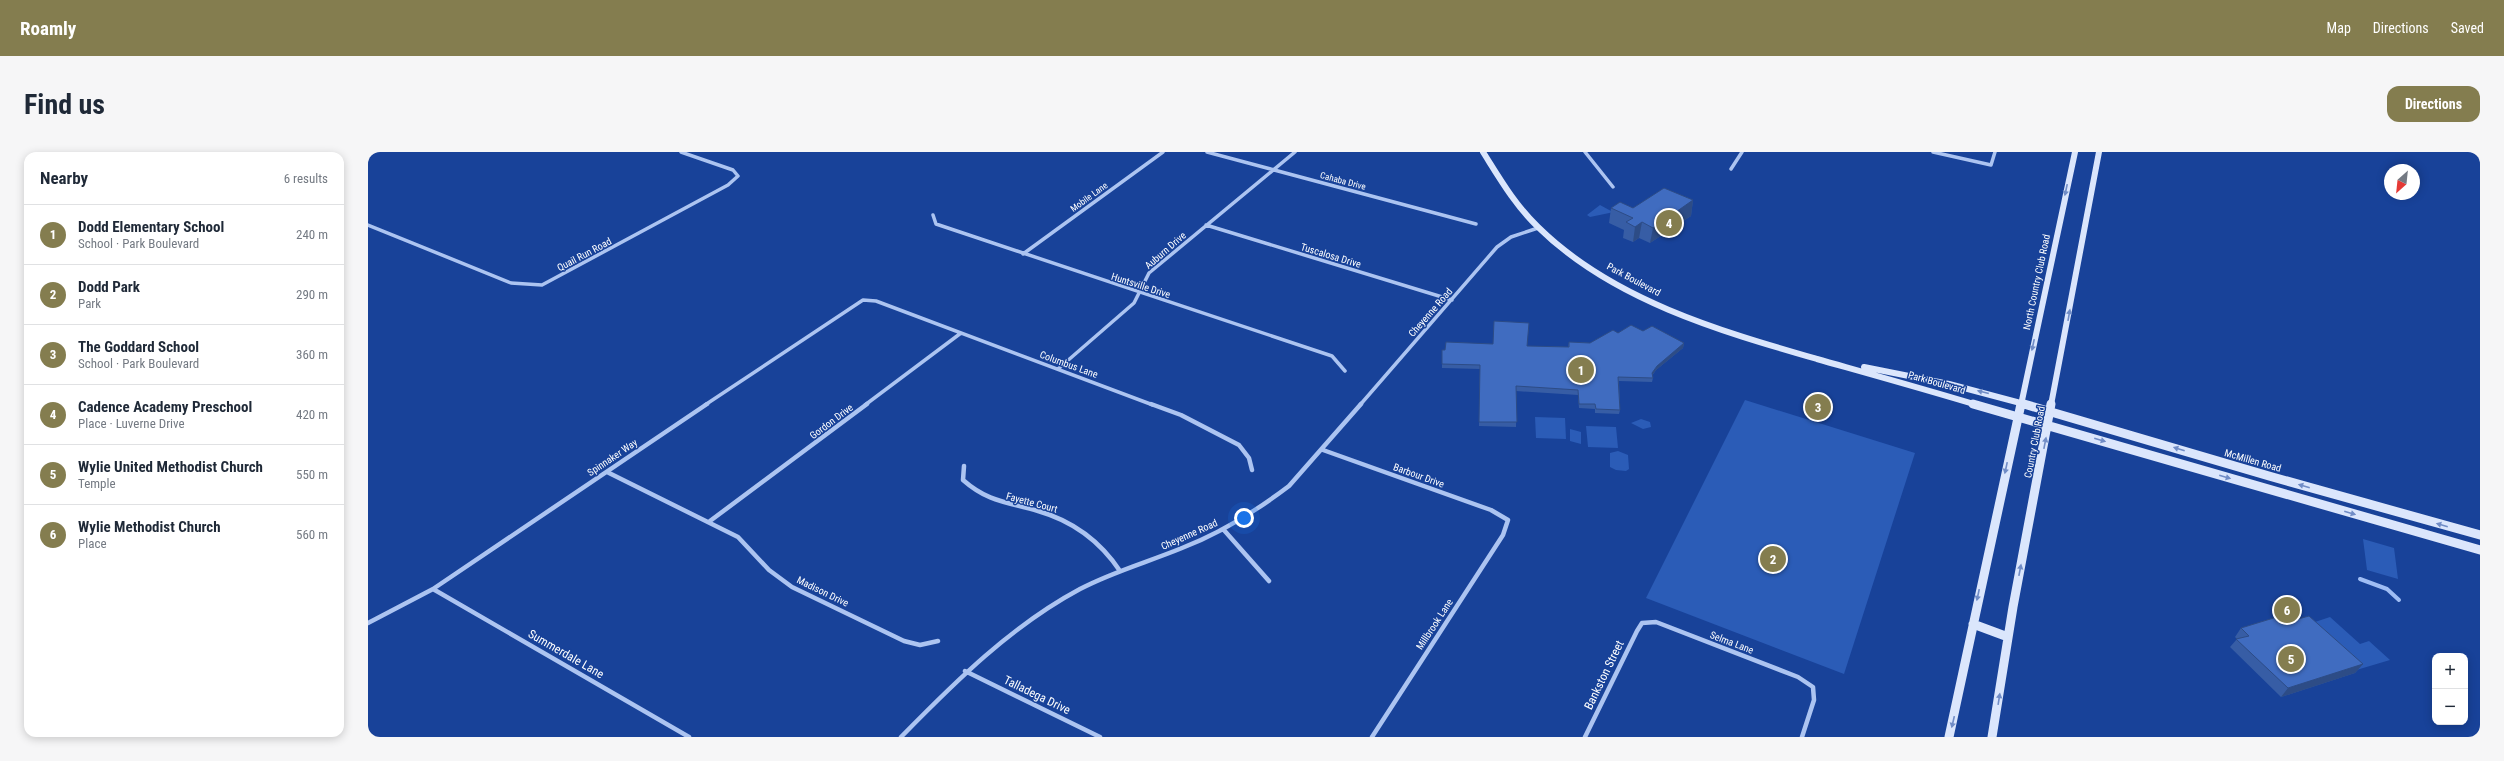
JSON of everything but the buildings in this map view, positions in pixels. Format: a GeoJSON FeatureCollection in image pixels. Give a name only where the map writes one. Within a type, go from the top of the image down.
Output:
{"type":"FeatureCollection","features":[{"type":"Feature","properties":{"kind":"main road","name":"Park Boulevard"},"geometry":{"type":"LineString","coordinates":[[1483,152],[1508,193],[1538,228],[1591,267],[1660,304],[1740,336],[2049,426]]}},
{"type":"Feature","properties":{"kind":"main road","name":"North Country Club Road"},"geometry":{"type":"LineString","coordinates":[[2018,416],[2075,152]]}},
{"type":"Feature","properties":{"kind":"main road","name":"Country Club Road"},"geometry":{"type":"LineString","coordinates":[[1992,737],[2008,636],[2049,426],[2099,152]]}},
{"type":"Feature","properties":{"kind":"main road","name":"Park Boulevard"},"geometry":{"type":"LineString","coordinates":[[1818,359],[1923,377],[2021,402]]}},
{"type":"Feature","properties":{"kind":"main road","name":"McMillen Road"},"geometry":{"type":"LineString","coordinates":[[2021,402],[2052,410],[2199,456],[2480,535]]}},
{"type":"Feature","properties":{"kind":"main road","name":"Country Club Road"},"geometry":{"type":"LineString","coordinates":[[1949,737],[2018,416]]}},
{"type":"Feature","properties":{"kind":"main road"},"geometry":{"type":"LineString","coordinates":[[2049,426],[2480,550]]}},
{"type":"Feature","properties":{"kind":"main road"},"geometry":{"type":"LineString","coordinates":[[1973,624],[2008,636]]}},
{"type":"Feature","properties":{"kind":"street","name":"Quail Run Road"},"geometry":{"type":"LineString","coordinates":[[368,225],[511,283],[532,286],[542,285],[728,185],[738,176],[733,170],[681,152]]}},
{"type":"Feature","properties":{"kind":"street","name":"Mobile Lane"},"geometry":{"type":"LineString","coordinates":[[1023,254],[1163,152]]}},
{"type":"Feature","properties":{"kind":"street","name":"Cahaba Drive"},"geometry":{"type":"LineString","coordinates":[[1207,152],[1476,224]]}},
{"type":"Feature","properties":{"kind":"street","name":"Auburn Drive"},"geometry":{"type":"LineString","coordinates":[[1058,369],[1134,303],[1149,273],[1295,152]]}},
{"type":"Feature","properties":{"kind":"street"},"geometry":{"type":"LineString","coordinates":[[1585,152],[1613,187]]}},
{"type":"Feature","properties":{"kind":"street"},"geometry":{"type":"LineString","coordinates":[[1731,169],[1742,152]]}},
{"type":"Feature","properties":{"kind":"street"},"geometry":{"type":"LineString","coordinates":[[1933,152],[1991,165],[1995,152]]}},
{"type":"Feature","properties":{"kind":"street","name":"Huntsville Drive"},"geometry":{"type":"LineString","coordinates":[[933,215],[936,224],[1139,293],[1332,356],[1345,371]]}},
{"type":"Feature","properties":{"kind":"street","name":"Tuscalosa Drive"},"geometry":{"type":"LineString","coordinates":[[1206,225],[1452,300]]}},
{"type":"Feature","properties":{"kind":"street","name":"Cheyenne Road"},"geometry":{"type":"LineString","coordinates":[[901,737],[965,671],[1004,638],[1040,612],[1120,571],[1183,548],[1223,529],[1263,506],[1289,486],[1323,450],[1503,241],[1520,233],[1538,228]]}},
{"type":"Feature","properties":{"kind":"street","name":"Columbus Lane"},"geometry":{"type":"LineString","coordinates":[[863,300],[876,301],[1181,415],[1209,428],[1239,446],[1249,458],[1252,470]]}},
{"type":"Feature","properties":{"kind":"street","name":"Spinnaker Way"},"geometry":{"type":"LineString","coordinates":[[368,623],[433,589],[851,306],[863,300]]}},
{"type":"Feature","properties":{"kind":"street","name":"Gordon Drive"},"geometry":{"type":"LineString","coordinates":[[710,521],[961,333]]}},
{"type":"Feature","properties":{"kind":"street","name":"Barbour Drive"},"geometry":{"type":"LineString","coordinates":[[1323,450],[1491,510],[1508,520]]}},
{"type":"Feature","properties":{"kind":"street","name":"Fayette Court"},"geometry":{"type":"LineString","coordinates":[[964,466],[963,480],[978,495],[1000,504],[1038,511],[1069,523],[1096,541],[1114,560],[1120,571]]}},
{"type":"Feature","properties":{"kind":"street","name":"Madison Drive"},"geometry":{"type":"LineString","coordinates":[[607,472],[738,536],[769,570],[792,587],[904,641],[920,645],[938,641]]}},
{"type":"Feature","properties":{"kind":"street","name":"Millbrook Lane"},"geometry":{"type":"LineString","coordinates":[[1372,737],[1503,535],[1508,520]]}},
{"type":"Feature","properties":{"kind":"street"},"geometry":{"type":"LineString","coordinates":[[1223,529],[1269,581]]}},
{"type":"Feature","properties":{"kind":"street","name":"Summerdale Lane"},"geometry":{"type":"LineString","coordinates":[[433,589],[688,737]]}},
{"type":"Feature","properties":{"kind":"street","name":"Selma Lane"},"geometry":{"type":"LineString","coordinates":[[1642,623],[1656,622],[1798,677],[1813,686],[1814,700],[1802,737]]}},
{"type":"Feature","properties":{"kind":"street","name":"Bankston Street"},"geometry":{"type":"LineString","coordinates":[[1585,737],[1642,623]]}},
{"type":"Feature","properties":{"kind":"street","name":"Talladega Drive"},"geometry":{"type":"LineString","coordinates":[[965,671],[1100,737]]}},
{"type":"Feature","properties":{"kind":"shaded area"},"geometry":{"type":"Polygon","coordinates":[[[1600,205],[1611,211],[1615,207],[1614,212],[1590,217],[1587,215],[1600,205]]]}},
{"type":"Feature","properties":{"kind":"shaded area"},"geometry":{"type":"Polygon","coordinates":[[[1745,400],[1915,453],[1844,674],[1646,598],[1745,400]]]}},
{"type":"Feature","properties":{"kind":"shaded area"},"geometry":{"type":"Polygon","coordinates":[[[1535,417],[1565,418],[1566,439],[1536,438],[1535,417]]]}},
{"type":"Feature","properties":{"kind":"shaded area"},"geometry":{"type":"Polygon","coordinates":[[[1641,419],[1650,422],[1651,427],[1643,429],[1631,423],[1641,419]]]}},
{"type":"Feature","properties":{"kind":"shaded area"},"geometry":{"type":"Polygon","coordinates":[[[1586,426],[1616,427],[1618,448],[1588,447],[1586,426]]]}},
{"type":"Feature","properties":{"kind":"shaded area"},"geometry":{"type":"Polygon","coordinates":[[[1570,429],[1581,432],[1581,444],[1570,441],[1570,429]]]}},
{"type":"Feature","properties":{"kind":"shaded area"},"geometry":{"type":"Polygon","coordinates":[[[1618,451],[1628,455],[1629,469],[1626,471],[1616,470],[1610,467],[1610,453],[1618,451]]]}},
{"type":"Feature","properties":{"kind":"shaded area"},"geometry":{"type":"Polygon","coordinates":[[[2363,539],[2394,548],[2398,579],[2367,570],[2363,539]]]}},
{"type":"Feature","properties":{"kind":"shaded area"},"geometry":{"type":"Polygon","coordinates":[[[2330,617],[2360,644],[2369,641],[2390,660],[2353,671],[2303,626],[2330,617]]]}},
{"type":"Feature","properties":{"kind":"waterway"},"geometry":{"type":"LineString","coordinates":[[2360,579],[2387,589],[2399,600]]}},
{"type":"Feature","properties":{"kind":"place","name":"Cadence Academy Preschool"},"geometry":{"type":"Point","coordinates":[1669,223]}},
{"type":"Feature","properties":{"kind":"place","name":"Dodd Elementary School"},"geometry":{"type":"Point","coordinates":[1581,370]}},
{"type":"Feature","properties":{"kind":"place","name":"The Goddard School"},"geometry":{"type":"Point","coordinates":[1818,407]}},
{"type":"Feature","properties":{"kind":"place","name":"Dodd Park"},"geometry":{"type":"Point","coordinates":[1773,559]}},
{"type":"Feature","properties":{"kind":"place","name":"Wylie Methodist Church"},"geometry":{"type":"Point","coordinates":[2287,610]}},
{"type":"Feature","properties":{"kind":"place","name":"Wylie United Methodist Church"},"geometry":{"type":"Point","coordinates":[2291,659]}}]}
